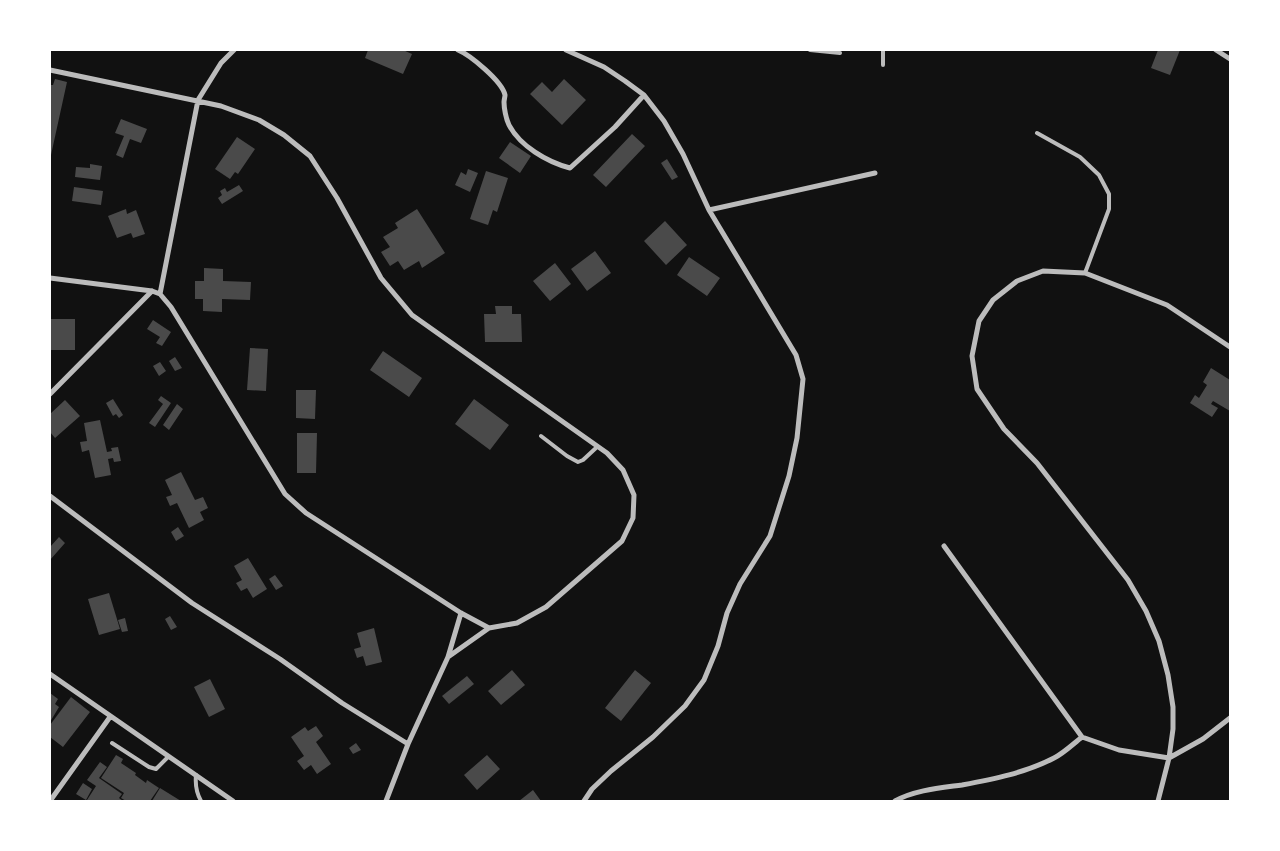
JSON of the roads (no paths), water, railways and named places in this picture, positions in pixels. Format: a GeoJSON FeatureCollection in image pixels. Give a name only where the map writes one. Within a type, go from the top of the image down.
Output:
{"type":"FeatureCollection","features":[{"type":"Feature","properties":{"kind":"street"},"geometry":{"type":"LineString","coordinates":[[160,294],[198,100],[221,63],[234,50]]}},
{"type":"Feature","properties":{"kind":"street"},"geometry":{"type":"LineString","coordinates":[[458,50],[466,53],[498,82],[505,94],[504,104],[508,124],[524,143],[556,164],[570,168],[644,96]]}},
{"type":"Feature","properties":{"kind":"street"},"geometry":{"type":"LineString","coordinates":[[566,50],[604,67],[644,96],[664,121],[683,154],[709,210],[796,355],[803,379],[797,438],[789,476],[770,536],[740,584],[727,614],[718,646],[704,680],[685,706],[653,737],[610,771],[592,789],[584,801]]}},
{"type":"Feature","properties":{"kind":"street"},"geometry":{"type":"LineString","coordinates":[[1216,50],[1230,59]]}},
{"type":"Feature","properties":{"kind":"street"},"geometry":{"type":"LineString","coordinates":[[50,70],[221,106],[259,120],[284,135],[310,156],[337,198],[381,278],[412,315],[597,447],[623,470],[634,495],[633,518],[622,541],[546,606],[517,623],[489,628],[448,657]]}},
{"type":"Feature","properties":{"kind":"street"},"geometry":{"type":"LineString","coordinates":[[709,210],[875,173]]}},
{"type":"Feature","properties":{"kind":"street"},"geometry":{"type":"LineString","coordinates":[[1158,801],[1169,758],[1173,729],[1173,707],[1168,675],[1159,641],[1146,611],[1128,580],[1074,508],[1037,463],[1004,429],[977,389],[972,356],[979,321],[993,300],[1017,281],[1043,271],[1085,273],[1167,305],[1230,347]]}},
{"type":"Feature","properties":{"kind":"street"},"geometry":{"type":"LineString","coordinates":[[50,278],[152,291],[160,294],[171,307],[285,494],[306,513],[461,613],[489,628]]}},
{"type":"Feature","properties":{"kind":"street"},"geometry":{"type":"LineString","coordinates":[[50,394],[152,291]]}},
{"type":"Feature","properties":{"kind":"street"},"geometry":{"type":"LineString","coordinates":[[50,496],[192,602],[280,659],[342,704],[408,744]]}},
{"type":"Feature","properties":{"kind":"street"},"geometry":{"type":"LineString","coordinates":[[944,546],[1082,738],[1119,750],[1169,758],[1203,739],[1230,718]]}},
{"type":"Feature","properties":{"kind":"street"},"geometry":{"type":"LineString","coordinates":[[386,801],[408,744],[448,657],[461,613]]}},
{"type":"Feature","properties":{"kind":"street"},"geometry":{"type":"LineString","coordinates":[[50,674],[233,801]]}},
{"type":"Feature","properties":{"kind":"street"},"geometry":{"type":"LineString","coordinates":[[50,801],[110,717]]}},
{"type":"Feature","properties":{"kind":"street"},"geometry":{"type":"LineString","coordinates":[[896,801],[906,795],[922,791],[1025,771],[1055,758],[1082,738]]}},
{"type":"Feature","properties":{"kind":"lane"},"geometry":{"type":"LineString","coordinates":[[810,50],[840,53]]}},
{"type":"Feature","properties":{"kind":"lane"},"geometry":{"type":"LineString","coordinates":[[883,50],[883,65]]}},
{"type":"Feature","properties":{"kind":"lane"},"geometry":{"type":"LineString","coordinates":[[1036,133],[1080,158],[1099,175],[1109,194],[1109,209],[1085,273]]}},
{"type":"Feature","properties":{"kind":"lane"},"geometry":{"type":"LineString","coordinates":[[541,436],[578,462],[583,460],[597,447]]}},
{"type":"Feature","properties":{"kind":"lane"},"geometry":{"type":"LineString","coordinates":[[112,743],[149,767],[156,769],[168,757]]}},
{"type":"Feature","properties":{"kind":"lane"},"geometry":{"type":"LineString","coordinates":[[196,775],[195,785],[201,801]]}}]}
